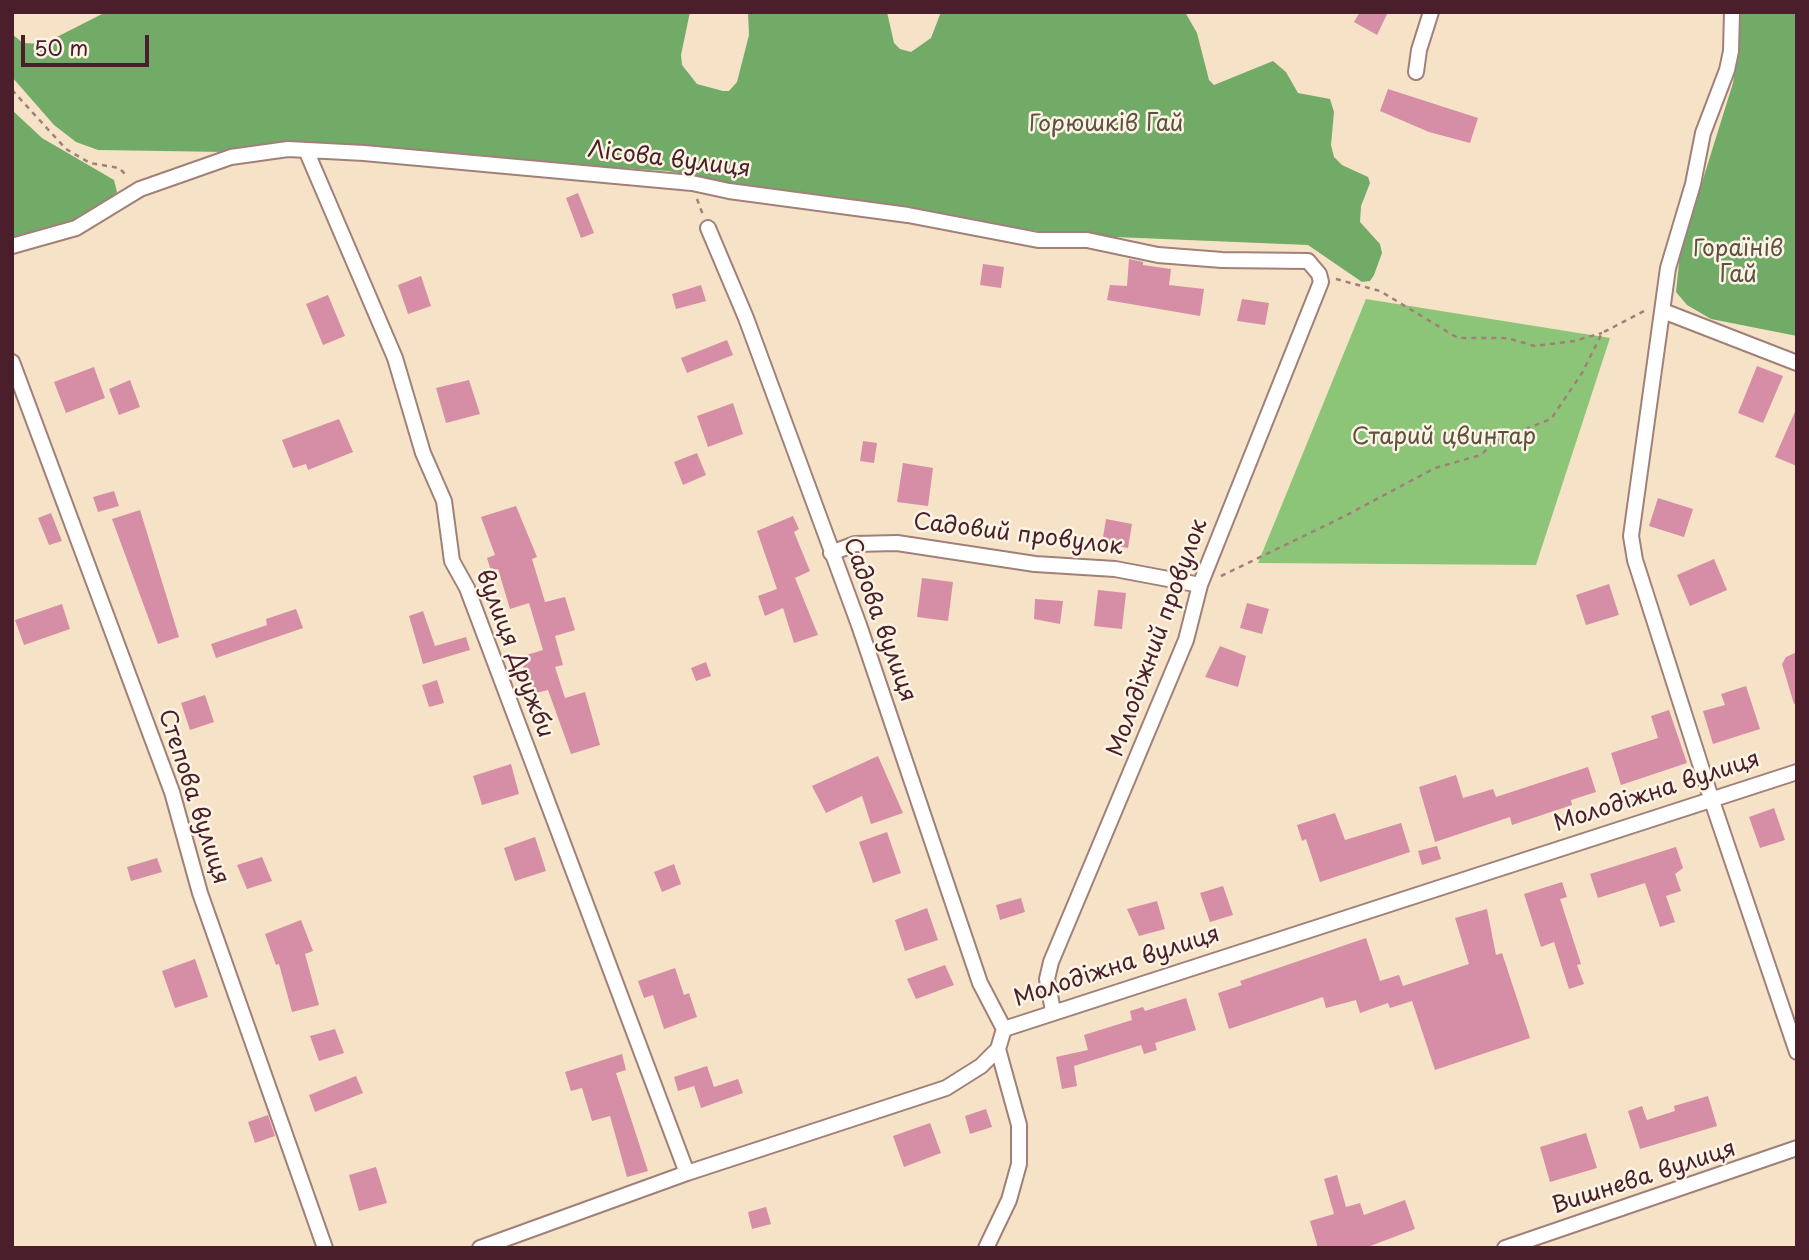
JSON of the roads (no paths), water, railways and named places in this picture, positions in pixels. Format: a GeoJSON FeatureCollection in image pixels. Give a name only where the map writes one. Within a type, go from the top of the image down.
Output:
{"type":"FeatureCollection","features":[{"type":"Feature","properties":{"kind":"street"},"geometry":{"type":"LineString","coordinates":[[1416,72],[1419,50],[1431,12]]}},
{"type":"Feature","properties":{"kind":"street"},"geometry":{"type":"LineString","coordinates":[[1732,12],[1729,60],[1703,133],[1693,184],[1671,258],[1631,536],[1635,560],[1711,798],[1797,1052]]}},
{"type":"Feature","properties":{"kind":"street","name":"Лісова вулиця"},"geometry":{"type":"LineString","coordinates":[[12,246],[76,228],[140,189],[231,157],[306,150],[692,183],[729,191],[908,215],[1038,240],[1087,240],[1158,255],[1222,261],[1308,261],[1320,278]]}},
{"type":"Feature","properties":{"kind":"street","name":"вулиця Дружби"},"geometry":{"type":"LineString","coordinates":[[306,150],[395,358],[423,453],[444,500],[452,561],[467,588],[687,1173]]}},
{"type":"Feature","properties":{"kind":"street","name":"Садова вулиця"},"geometry":{"type":"LineString","coordinates":[[708,228],[746,318],[859,625],[980,983],[1004,1028]]}},
{"type":"Feature","properties":{"kind":"street","name":"Молодіжний провулок"},"geometry":{"type":"LineString","coordinates":[[1053,1011],[1047,979],[1051,962],[1186,640],[1200,584],[1320,278]]}},
{"type":"Feature","properties":{"kind":"street"},"geometry":{"type":"LineString","coordinates":[[1663,310],[1797,363]]}},
{"type":"Feature","properties":{"kind":"street","name":"Степова вулиця"},"geometry":{"type":"LineString","coordinates":[[12,362],[172,792],[200,893],[325,1248]]}},
{"type":"Feature","properties":{"kind":"street","name":"Садовий провулок"},"geometry":{"type":"LineString","coordinates":[[831,553],[855,544],[897,543],[1035,564],[1115,569],[1200,584]]}},
{"type":"Feature","properties":{"kind":"street","name":"Молодіжна вулиця"},"geometry":{"type":"LineString","coordinates":[[998,1049],[1004,1028],[1053,1011],[1797,772]]}},
{"type":"Feature","properties":{"kind":"street"},"geometry":{"type":"LineString","coordinates":[[480,1248],[687,1173],[946,1087],[970,1075],[998,1049],[1019,1125],[1019,1164],[1009,1200],[986,1248]]}},
{"type":"Feature","properties":{"kind":"street","name":"Вишнева вулиця"},"geometry":{"type":"LineString","coordinates":[[1505,1248],[1797,1148]]}},
{"type":"Feature","properties":{"kind":"park label","name":"Горюшків Гай"},"geometry":{"type":"Point","coordinates":[1106,125]}},
{"type":"Feature","properties":{"kind":"park label","name":"Гораїнів Гай"},"geometry":{"type":"Point","coordinates":[1738,263]}},
{"type":"Feature","properties":{"kind":"park label","name":"Старий цвинтар"},"geometry":{"type":"Point","coordinates":[1444,438]}}]}
